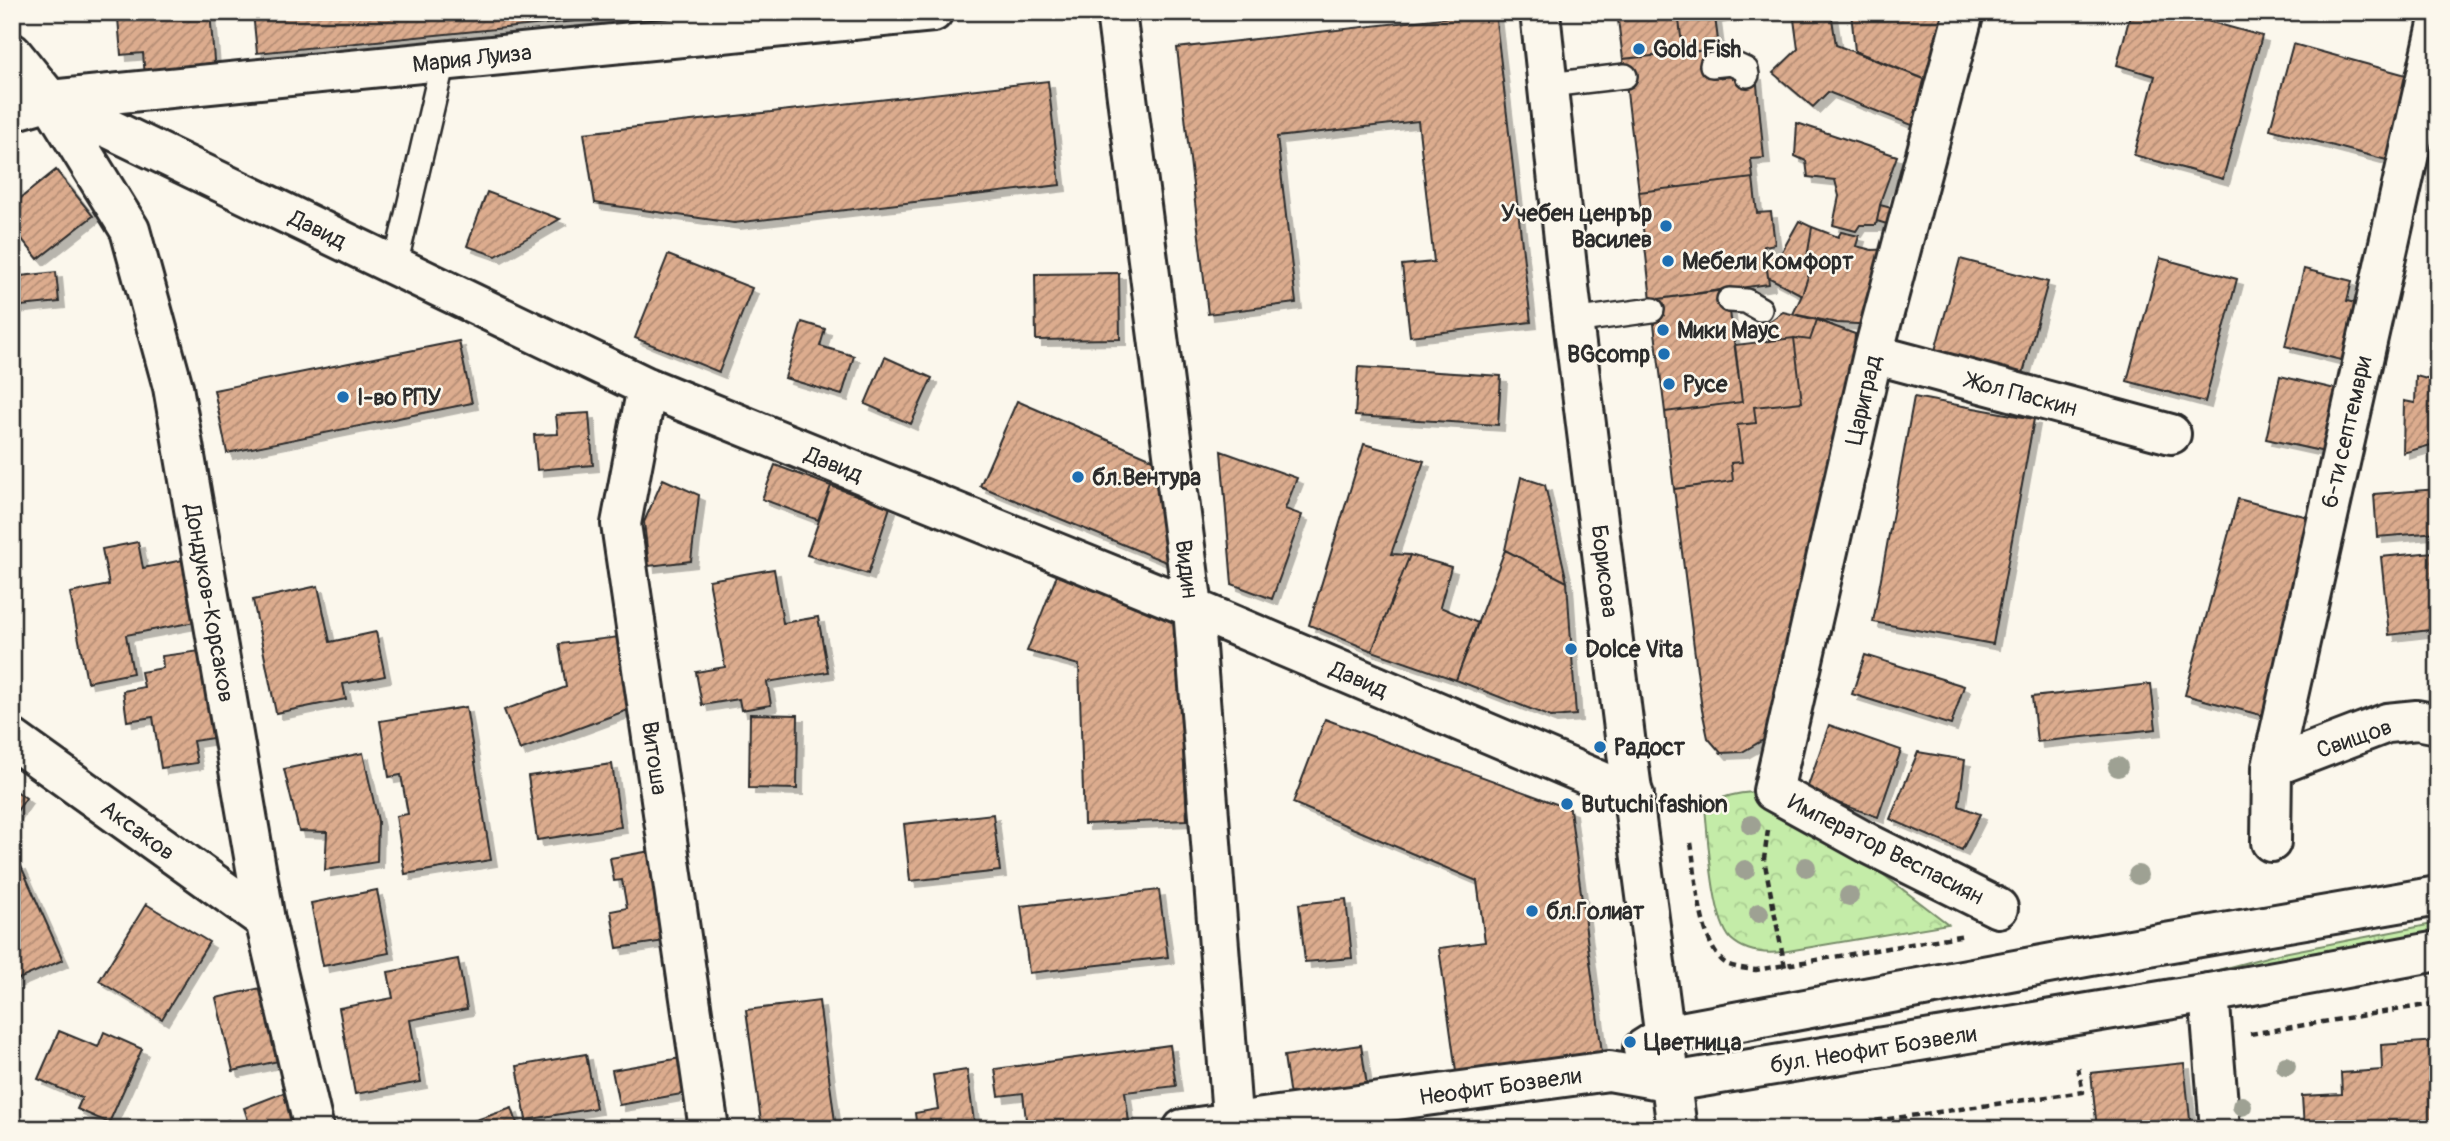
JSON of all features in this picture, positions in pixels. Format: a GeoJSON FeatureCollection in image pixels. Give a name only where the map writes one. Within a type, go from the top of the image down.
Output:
{"type":"FeatureCollection","features":[{"type":"Feature","properties":{"kind":"street","name":"Мария Луиза"},"geometry":{"type":"LineString","coordinates":[[12,111],[50,100],[933,12]]}},
{"type":"Feature","properties":{"kind":"street","name":"Видин"},"geometry":{"type":"LineString","coordinates":[[1116,12],[1193,608],[1233,1126]]}},
{"type":"Feature","properties":{"kind":"street","name":"Борисова"},"geometry":{"type":"LineString","coordinates":[[1540,12],[1573,321],[1677,1129]]}},
{"type":"Feature","properties":{"kind":"street","name":"Цариград"},"geometry":{"type":"LineString","coordinates":[[1773,791],[1873,354],[1964,12]]}},
{"type":"Feature","properties":{"kind":"street","name":"6-ти септември"},"geometry":{"type":"LineString","coordinates":[[2271,842],[2272,767],[2438,24]]}},
{"type":"Feature","properties":{"kind":"street","name":"Дондуков-Корсаков"},"geometry":{"type":"LineString","coordinates":[[12,53],[50,100],[130,230],[173,387],[265,920],[314,1129]]}},
{"type":"Feature","properties":{"kind":"street","name":"Давид"},"geometry":{"type":"LineString","coordinates":[[50,100],[647,387],[1193,608],[1634,795]]}},
{"type":"Feature","properties":{"kind":"street","name":"Жол Паскин"},"geometry":{"type":"LineString","coordinates":[[1873,354],[2171,434]]}},
{"type":"Feature","properties":{"kind":"street","name":"Витоша"},"geometry":{"type":"LineString","coordinates":[[647,387],[621,524],[709,1129]]}},
{"type":"Feature","properties":{"kind":"street","name":"Свищов"},"geometry":{"type":"LineString","coordinates":[[2272,767],[2387,723],[2417,720],[2438,724]]}},
{"type":"Feature","properties":{"kind":"street","name":"Аксаков"},"geometry":{"type":"LineString","coordinates":[[12,739],[265,920]]}},
{"type":"Feature","properties":{"kind":"street","name":"Император Веспасиян"},"geometry":{"type":"LineString","coordinates":[[1773,791],[1869,844],[1998,908]]}},
{"type":"Feature","properties":{"kind":"street"},"geometry":{"type":"LineString","coordinates":[[1609,1071],[1665,1035],[2096,955],[2438,896]]}},
{"type":"Feature","properties":{"kind":"street","name":"бул. Неофит Бозвели"},"geometry":{"type":"LineString","coordinates":[[1609,1071],[1672,1082],[2209,993],[2438,951]]}},
{"type":"Feature","properties":{"kind":"street"},"geometry":{"type":"LineString","coordinates":[[2209,993],[2220,1129]]}},
{"type":"Feature","properties":{"kind":"street","name":"Неофит Бозвели"},"geometry":{"type":"LineString","coordinates":[[1184,1129],[1233,1126],[1609,1071]]}},
{"type":"Feature","properties":{"kind":"lane"},"geometry":{"type":"LineString","coordinates":[[395,266],[443,61]]}},
{"type":"Feature","properties":{"kind":"lane"},"geometry":{"type":"LineString","coordinates":[[1712,65],[1731,63],[1740,66],[1747,75]]}},
{"type":"Feature","properties":{"kind":"lane"},"geometry":{"type":"LineString","coordinates":[[1549,85],[1625,76]]}},
{"type":"Feature","properties":{"kind":"lane"},"geometry":{"type":"LineString","coordinates":[[1729,300],[1746,301],[1760,309]]}},
{"type":"Feature","properties":{"kind":"lane"},"geometry":{"type":"LineString","coordinates":[[1573,321],[1652,310]]}},
{"type":"Feature","properties":{"kind":"path"},"geometry":{"type":"LineString","coordinates":[[1773,791],[1764,859],[1785,967]]}},
{"type":"Feature","properties":{"kind":"path"},"geometry":{"type":"LineString","coordinates":[[1691,843],[1705,931],[1715,953],[1727,965],[1756,971],[1969,934]]}},
{"type":"Feature","properties":{"kind":"path"},"geometry":{"type":"LineString","coordinates":[[2213,1034],[2246,1035],[2438,1003]]}},
{"type":"Feature","properties":{"kind":"path"},"geometry":{"type":"LineString","coordinates":[[1816,1129],[2083,1092],[2078,1068]]}},
{"type":"Feature","properties":{"kind":"green space"},"geometry":{"type":"Polygon","coordinates":[[[1756,792],[1876,869],[1948,924],[1782,952],[1769,953],[1742,947],[1731,939],[1719,915],[1705,807],[1729,796],[1756,792]]]}},
{"type":"Feature","properties":{"kind":"green space"},"geometry":{"type":"Polygon","coordinates":[[[2438,923],[2438,942],[2158,986],[2278,954],[2438,923]]]}},
{"type":"Feature","properties":{"kind":"building"},"geometry":{"type":"Polygon","coordinates":[[[136,12],[210,12],[215,72],[145,77],[143,53],[121,55],[118,18],[137,17],[136,12]]]}},
{"type":"Feature","properties":{"kind":"building"},"geometry":{"type":"Polygon","coordinates":[[[253,12],[665,12],[257,53],[253,12]]]}},
{"type":"Feature","properties":{"kind":"building"},"geometry":{"type":"Polygon","coordinates":[[[1495,12],[1531,322],[1410,336],[1402,265],[1434,262],[1418,121],[1277,137],[1296,303],[1208,314],[1177,48],[1495,12]]]}},
{"type":"Feature","properties":{"kind":"building"},"geometry":{"type":"Polygon","coordinates":[[[1617,12],[1678,12],[1683,53],[1623,59],[1617,12]]]}},
{"type":"Feature","properties":{"kind":"building"},"geometry":{"type":"Polygon","coordinates":[[[1678,12],[1729,12],[1729,15],[1715,17],[1719,48],[1683,53],[1678,12]]]}},
{"type":"Feature","properties":{"kind":"building"},"geometry":{"type":"Polygon","coordinates":[[[1793,12],[1831,12],[1836,45],[1937,84],[1927,131],[1828,92],[1813,107],[1773,73],[1798,49],[1793,12]]]}},
{"type":"Feature","properties":{"kind":"building"},"geometry":{"type":"Polygon","coordinates":[[[1851,12],[1958,12],[1937,84],[1855,51],[1851,12]]]}},
{"type":"Feature","properties":{"kind":"building"},"geometry":{"type":"Polygon","coordinates":[[[2131,12],[2175,12],[2262,36],[2223,179],[2134,155],[2155,76],[2117,65],[2131,12]]]}},
{"type":"Feature","properties":{"kind":"building"},"geometry":{"type":"Polygon","coordinates":[[[2293,44],[2417,78],[2394,162],[2270,129],[2293,44]]]}},
{"type":"Feature","properties":{"kind":"building"},"geometry":{"type":"Polygon","coordinates":[[[1710,50],[1713,78],[1756,74],[1764,158],[1751,159],[1753,178],[1639,192],[1623,59],[1710,50]]]}},
{"type":"Feature","properties":{"kind":"building"},"geometry":{"type":"Polygon","coordinates":[[[1048,81],[1060,185],[734,223],[595,203],[584,133],[1048,81]]]}},
{"type":"Feature","properties":{"kind":"building"},"geometry":{"type":"Polygon","coordinates":[[[1797,123],[1897,156],[1882,197],[1876,225],[1860,225],[1856,231],[1833,225],[1839,196],[1835,180],[1808,177],[1806,161],[1795,156],[1797,123]]]}},
{"type":"Feature","properties":{"kind":"building"},"geometry":{"type":"Polygon","coordinates":[[[56,170],[93,216],[38,259],[12,227],[12,205],[56,170]]]}},
{"type":"Feature","properties":{"kind":"building"},"geometry":{"type":"Polygon","coordinates":[[[1753,178],[1757,213],[1771,212],[1775,244],[1764,246],[1769,284],[1651,300],[1639,192],[1753,178]]]}},
{"type":"Feature","properties":{"kind":"building"},"geometry":{"type":"Polygon","coordinates":[[[487,192],[560,219],[496,256],[467,246],[487,192]]]}},
{"type":"Feature","properties":{"kind":"building"},"geometry":{"type":"Polygon","coordinates":[[[1880,205],[1895,209],[1890,225],[1877,221],[1880,205]]]}},
{"type":"Feature","properties":{"kind":"building"},"geometry":{"type":"Polygon","coordinates":[[[1799,221],[1812,227],[1807,258],[1813,261],[1802,295],[1768,277],[1765,256],[1780,255],[1799,221]]]}},
{"type":"Feature","properties":{"kind":"building"},"geometry":{"type":"Polygon","coordinates":[[[1812,227],[1838,237],[1841,232],[1859,236],[1856,246],[1872,250],[1890,249],[1877,325],[1837,323],[1793,314],[1813,261],[1807,258],[1812,227]]]}},
{"type":"Feature","properties":{"kind":"building"},"geometry":{"type":"Polygon","coordinates":[[[668,255],[752,288],[719,372],[635,338],[668,255]]]}},
{"type":"Feature","properties":{"kind":"building"},"geometry":{"type":"Polygon","coordinates":[[[2160,258],[2237,279],[2205,402],[2127,381],[2160,258]]]}},
{"type":"Feature","properties":{"kind":"building"},"geometry":{"type":"Polygon","coordinates":[[[1960,259],[2048,282],[2021,381],[1933,358],[1960,259]]]}},
{"type":"Feature","properties":{"kind":"building"},"geometry":{"type":"Polygon","coordinates":[[[2304,269],[2352,281],[2347,301],[2367,306],[2353,363],[2285,346],[2304,269]]]}},
{"type":"Feature","properties":{"kind":"building"},"geometry":{"type":"Polygon","coordinates":[[[56,272],[59,302],[12,307],[12,277],[56,272]]]}},
{"type":"Feature","properties":{"kind":"building"},"geometry":{"type":"Polygon","coordinates":[[[1119,273],[1120,339],[1036,340],[1035,274],[1119,273]]]}},
{"type":"Feature","properties":{"kind":"building"},"geometry":{"type":"Polygon","coordinates":[[[1727,289],[1742,402],[1665,412],[1651,300],[1727,289]]]}},
{"type":"Feature","properties":{"kind":"building"},"geometry":{"type":"Polygon","coordinates":[[[1783,312],[1817,320],[1810,340],[1794,338],[1769,341],[1767,323],[1783,312]]]}},
{"type":"Feature","properties":{"kind":"building"},"geometry":{"type":"Polygon","coordinates":[[[2438,312],[2438,347],[2431,345],[2438,312]]]}},
{"type":"Feature","properties":{"kind":"building"},"geometry":{"type":"Polygon","coordinates":[[[1817,320],[1855,334],[1848,430],[1770,736],[1742,752],[1721,753],[1708,738],[1702,710],[1674,489],[1733,481],[1731,463],[1742,462],[1737,425],[1756,423],[1754,407],[1802,402],[1794,338],[1810,340],[1817,320]]]}},
{"type":"Feature","properties":{"kind":"building"},"geometry":{"type":"Polygon","coordinates":[[[802,322],[825,329],[820,346],[854,356],[842,395],[785,378],[802,322]]]}},
{"type":"Feature","properties":{"kind":"building"},"geometry":{"type":"Polygon","coordinates":[[[1794,338],[1802,402],[1754,407],[1756,423],[1737,425],[1742,462],[1731,463],[1733,481],[1674,489],[1665,412],[1742,402],[1735,345],[1794,338]]]}},
{"type":"Feature","properties":{"kind":"building","name":"I-во РПУ"},"geometry":{"type":"Polygon","coordinates":[[[459,341],[472,403],[227,453],[214,390],[459,341]]]}},
{"type":"Feature","properties":{"kind":"building"},"geometry":{"type":"Polygon","coordinates":[[[885,357],[932,378],[911,424],[865,404],[885,357]]]}},
{"type":"Feature","properties":{"kind":"building"},"geometry":{"type":"Polygon","coordinates":[[[1358,367],[1501,376],[1498,425],[1355,416],[1358,367]]]}},
{"type":"Feature","properties":{"kind":"building"},"geometry":{"type":"Polygon","coordinates":[[[2280,376],[2348,392],[2334,454],[2266,439],[2280,376]]]}},
{"type":"Feature","properties":{"kind":"building"},"geometry":{"type":"Polygon","coordinates":[[[2416,376],[2438,382],[2438,443],[2403,453],[2404,401],[2415,403],[2416,376]]]}},
{"type":"Feature","properties":{"kind":"building"},"geometry":{"type":"Polygon","coordinates":[[[1914,397],[2034,419],[1993,644],[1873,622],[1914,397]]]}},
{"type":"Feature","properties":{"kind":"building","name":"бл.Вентура"},"geometry":{"type":"Polygon","coordinates":[[[1017,401],[1171,467],[1178,567],[980,486],[1017,401]]]}},
{"type":"Feature","properties":{"kind":"building"},"geometry":{"type":"Polygon","coordinates":[[[589,413],[593,465],[537,470],[534,435],[558,434],[556,415],[589,413]]]}},
{"type":"Feature","properties":{"kind":"building"},"geometry":{"type":"Polygon","coordinates":[[[1364,444],[1424,461],[1391,554],[1410,555],[1372,651],[1309,625],[1364,444]]]}},
{"type":"Feature","properties":{"kind":"building"},"geometry":{"type":"Polygon","coordinates":[[[1221,451],[1297,478],[1285,509],[1302,515],[1272,599],[1232,584],[1221,451]]]}},
{"type":"Feature","properties":{"kind":"building"},"geometry":{"type":"Polygon","coordinates":[[[775,465],[831,486],[818,520],[762,499],[775,465]]]}},
{"type":"Feature","properties":{"kind":"building"},"geometry":{"type":"Polygon","coordinates":[[[1521,477],[1545,485],[1567,582],[1505,550],[1521,477]]]}},
{"type":"Feature","properties":{"kind":"building"},"geometry":{"type":"Polygon","coordinates":[[[663,479],[699,495],[691,561],[649,566],[644,522],[663,479]]]}},
{"type":"Feature","properties":{"kind":"building"},"geometry":{"type":"Polygon","coordinates":[[[831,486],[890,507],[868,574],[807,555],[831,486]]]}},
{"type":"Feature","properties":{"kind":"building"},"geometry":{"type":"Polygon","coordinates":[[[2438,489],[2438,532],[2377,537],[2374,494],[2438,489]]]}},
{"type":"Feature","properties":{"kind":"building"},"geometry":{"type":"Polygon","coordinates":[[[2238,499],[2320,520],[2268,717],[2185,695],[2238,499]]]}},
{"type":"Feature","properties":{"kind":"building"},"geometry":{"type":"Polygon","coordinates":[[[138,542],[143,568],[183,560],[195,622],[126,635],[133,673],[87,682],[70,593],[109,585],[102,549],[138,542]]]}},
{"type":"Feature","properties":{"kind":"building"},"geometry":{"type":"Polygon","coordinates":[[[1505,550],[1567,582],[1576,715],[1551,717],[1456,680],[1505,550]]]}},
{"type":"Feature","properties":{"kind":"building"},"geometry":{"type":"Polygon","coordinates":[[[2433,552],[2438,594],[2438,629],[2389,635],[2381,557],[2433,552]]]}},
{"type":"Feature","properties":{"kind":"building"},"geometry":{"type":"Polygon","coordinates":[[[1410,555],[1451,567],[1440,607],[1478,623],[1456,680],[1372,651],[1410,555]]]}},
{"type":"Feature","properties":{"kind":"building"},"geometry":{"type":"Polygon","coordinates":[[[774,569],[783,623],[818,617],[828,672],[767,682],[771,705],[741,710],[739,699],[702,705],[696,672],[725,667],[709,580],[774,569]]]}},
{"type":"Feature","properties":{"kind":"building"},"geometry":{"type":"Polygon","coordinates":[[[1057,575],[1188,628],[1178,652],[1187,820],[1084,824],[1079,665],[1027,651],[1057,575]]]}},
{"type":"Feature","properties":{"kind":"building"},"geometry":{"type":"Polygon","coordinates":[[[318,586],[330,642],[376,632],[385,676],[343,684],[346,699],[276,713],[253,600],[318,586]]]}},
{"type":"Feature","properties":{"kind":"building"},"geometry":{"type":"Polygon","coordinates":[[[619,637],[633,708],[520,750],[504,710],[566,687],[559,644],[619,637]]]}},
{"type":"Feature","properties":{"kind":"building"},"geometry":{"type":"Polygon","coordinates":[[[200,651],[213,738],[193,741],[197,763],[161,768],[153,717],[127,721],[123,691],[144,687],[141,672],[163,668],[162,656],[200,651]]]}},
{"type":"Feature","properties":{"kind":"building"},"geometry":{"type":"Polygon","coordinates":[[[1865,655],[1964,686],[1951,725],[1852,694],[1865,655]]]}},
{"type":"Feature","properties":{"kind":"building"},"geometry":{"type":"Polygon","coordinates":[[[2151,684],[2156,729],[2037,742],[2032,697],[2151,684]]]}},
{"type":"Feature","properties":{"kind":"building"},"geometry":{"type":"Polygon","coordinates":[[[466,707],[491,860],[405,874],[396,816],[408,814],[401,775],[389,777],[380,721],[466,707]]]}},
{"type":"Feature","properties":{"kind":"building"},"geometry":{"type":"Polygon","coordinates":[[[750,714],[798,715],[797,789],[749,788],[750,714]]]}},
{"type":"Feature","properties":{"kind":"building","name":"бл.Голиат"},"geometry":{"type":"Polygon","coordinates":[[[1325,719],[1570,809],[1603,1060],[1457,1079],[1439,948],[1485,942],[1477,881],[1293,803],[1325,719]]]}},
{"type":"Feature","properties":{"kind":"building"},"geometry":{"type":"Polygon","coordinates":[[[1829,725],[1901,750],[1878,817],[1806,792],[1829,725]]]}},
{"type":"Feature","properties":{"kind":"building"},"geometry":{"type":"Polygon","coordinates":[[[1918,752],[1965,760],[1959,806],[1980,814],[1962,850],[1890,819],[1918,752]]]}},
{"type":"Feature","properties":{"kind":"building"},"geometry":{"type":"Polygon","coordinates":[[[363,753],[378,821],[377,862],[325,870],[327,832],[299,831],[284,769],[363,753]]]}},
{"type":"Feature","properties":{"kind":"building"},"geometry":{"type":"Polygon","coordinates":[[[612,764],[621,827],[537,840],[528,776],[612,764]]]}},
{"type":"Feature","properties":{"kind":"building"},"geometry":{"type":"Polygon","coordinates":[[[12,788],[26,798],[12,818],[12,788]]]}},
{"type":"Feature","properties":{"kind":"building"},"geometry":{"type":"Polygon","coordinates":[[[993,814],[1000,871],[910,881],[904,824],[993,814]]]}},
{"type":"Feature","properties":{"kind":"building"},"geometry":{"type":"Polygon","coordinates":[[[651,851],[665,941],[617,948],[611,911],[627,908],[622,880],[614,881],[610,858],[651,851]]]}},
{"type":"Feature","properties":{"kind":"building"},"geometry":{"type":"Polygon","coordinates":[[[20,864],[63,960],[12,982],[12,867],[20,864]]]}},
{"type":"Feature","properties":{"kind":"building"},"geometry":{"type":"Polygon","coordinates":[[[377,890],[389,953],[323,966],[311,903],[377,890]]]}},
{"type":"Feature","properties":{"kind":"building"},"geometry":{"type":"Polygon","coordinates":[[[1159,890],[1168,957],[1029,973],[1021,906],[1159,890]]]}},
{"type":"Feature","properties":{"kind":"building"},"geometry":{"type":"Polygon","coordinates":[[[1346,899],[1352,958],[1305,962],[1299,904],[1346,899]]]}},
{"type":"Feature","properties":{"kind":"building"},"geometry":{"type":"Polygon","coordinates":[[[146,904],[209,942],[162,1019],[99,981],[146,904]]]}},
{"type":"Feature","properties":{"kind":"building"},"geometry":{"type":"Polygon","coordinates":[[[458,959],[467,1009],[410,1020],[421,1082],[355,1094],[339,1008],[393,998],[388,972],[458,959]]]}},
{"type":"Feature","properties":{"kind":"building"},"geometry":{"type":"Polygon","coordinates":[[[270,986],[287,1059],[233,1071],[216,998],[270,986]]]}},
{"type":"Feature","properties":{"kind":"building"},"geometry":{"type":"Polygon","coordinates":[[[819,1001],[836,1129],[762,1129],[746,1010],[819,1001]]]}},
{"type":"Feature","properties":{"kind":"building"},"geometry":{"type":"Polygon","coordinates":[[[59,1031],[98,1047],[104,1032],[142,1049],[109,1123],[77,1109],[82,1098],[38,1079],[59,1031]]]}},
{"type":"Feature","properties":{"kind":"building"},"geometry":{"type":"Polygon","coordinates":[[[2438,1041],[2438,1127],[2304,1129],[2302,1096],[2342,1094],[2341,1073],[2382,1070],[2381,1045],[2438,1041]]]}},
{"type":"Feature","properties":{"kind":"building"},"geometry":{"type":"Polygon","coordinates":[[[1170,1045],[1176,1086],[1125,1092],[1129,1122],[1079,1129],[1027,1129],[1023,1093],[999,1096],[995,1069],[1170,1045]]]}},
{"type":"Feature","properties":{"kind":"building"},"geometry":{"type":"Polygon","coordinates":[[[1361,1045],[1369,1099],[1292,1110],[1284,1056],[1361,1045]]]}},
{"type":"Feature","properties":{"kind":"building"},"geometry":{"type":"Polygon","coordinates":[[[586,1054],[596,1108],[526,1120],[517,1066],[586,1054]]]}},
{"type":"Feature","properties":{"kind":"building"},"geometry":{"type":"Polygon","coordinates":[[[687,1057],[693,1092],[619,1105],[612,1070],[687,1057]]]}},
{"type":"Feature","properties":{"kind":"building"},"geometry":{"type":"Polygon","coordinates":[[[2184,1063],[2191,1129],[2097,1129],[2091,1073],[2184,1063]]]}},
{"type":"Feature","properties":{"kind":"building"},"geometry":{"type":"Polygon","coordinates":[[[967,1070],[975,1129],[917,1129],[915,1113],[938,1109],[933,1075],[967,1070]]]}},
{"type":"Feature","properties":{"kind":"building"},"geometry":{"type":"Polygon","coordinates":[[[283,1093],[297,1129],[251,1129],[244,1108],[283,1093]]]}},
{"type":"Feature","properties":{"kind":"building"},"geometry":{"type":"Polygon","coordinates":[[[512,1108],[519,1129],[449,1129],[512,1108]]]}},
{"type":"Feature","properties":{"kind":"building"},"geometry":{"type":"Polygon","coordinates":[[[228,1120],[231,1129],[206,1129],[228,1120]]]}},
{"type":"Feature","properties":{"kind":"place","name":"Gold Fish"},"geometry":{"type":"Point","coordinates":[1639,49]}},
{"type":"Feature","properties":{"kind":"place","name":"Учебен ценрър Василев"},"geometry":{"type":"Point","coordinates":[1666,226]}},
{"type":"Feature","properties":{"kind":"place","name":"Мебели Комфорт"},"geometry":{"type":"Point","coordinates":[1668,261]}},
{"type":"Feature","properties":{"kind":"place","name":"Мики Маус"},"geometry":{"type":"Point","coordinates":[1663,330]}},
{"type":"Feature","properties":{"kind":"place","name":"BGcomp"},"geometry":{"type":"Point","coordinates":[1664,354]}},
{"type":"Feature","properties":{"kind":"place","name":"Русе"},"geometry":{"type":"Point","coordinates":[1669,384]}},
{"type":"Feature","properties":{"kind":"place","name":"I-во РПУ"},"geometry":{"type":"Point","coordinates":[343,397]}},
{"type":"Feature","properties":{"kind":"place","name":"бл.Вентура"},"geometry":{"type":"Point","coordinates":[1078,477]}},
{"type":"Feature","properties":{"kind":"place","name":"Dolce Vita"},"geometry":{"type":"Point","coordinates":[1571,649]}},
{"type":"Feature","properties":{"kind":"place","name":"Радост"},"geometry":{"type":"Point","coordinates":[1600,747]}},
{"type":"Feature","properties":{"kind":"place","name":"Butuchi fashion"},"geometry":{"type":"Point","coordinates":[1567,804]}},
{"type":"Feature","properties":{"kind":"place","name":"бл.Голиат"},"geometry":{"type":"Point","coordinates":[1532,911]}},
{"type":"Feature","properties":{"kind":"place","name":"Цветница"},"geometry":{"type":"Point","coordinates":[1630,1042]}}]}
